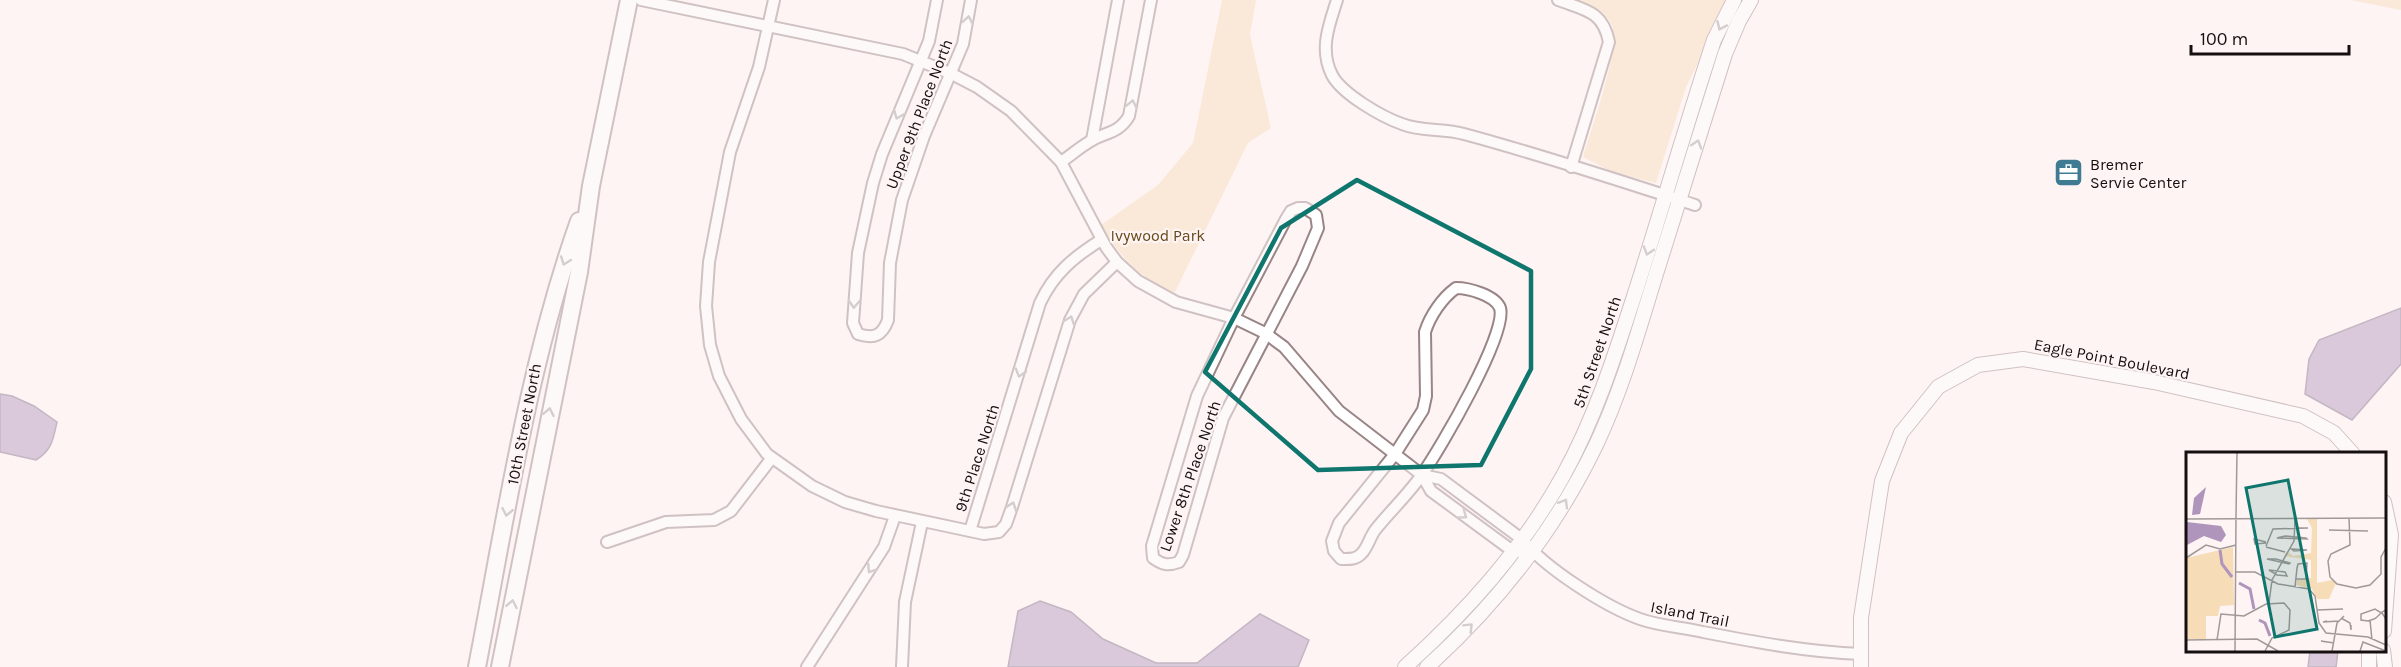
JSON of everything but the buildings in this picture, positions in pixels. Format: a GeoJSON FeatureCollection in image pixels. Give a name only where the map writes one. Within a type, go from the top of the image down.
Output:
{"type":"FeatureCollection","features":[{"type":"Feature","properties":{"kind":"main road","name":"10th Street North"},"geometry":{"type":"LineString","coordinates":[[500,667],[579,272],[591,186],[629,0]]}},
{"type":"Feature","properties":{"kind":"main road","name":"10th Street North"},"geometry":{"type":"LineString","coordinates":[[477,667],[537,362],[559,276],[591,186]]}},
{"type":"Feature","properties":{"kind":"street"},"geometry":{"type":"LineString","coordinates":[[641,0],[876,47],[921,61],[978,87],[1011,111],[1061,162],[1101,240],[1138,282],[1176,302],[1234,318],[1265,333],[1284,347],[1339,411],[1422,475],[1431,491],[1518,546],[1532,552]]}},
{"type":"Feature","properties":{"kind":"street"},"geometry":{"type":"LineString","coordinates":[[774,0],[759,67],[730,152],[709,262],[706,306],[710,345],[719,376],[741,419],[771,459],[812,486],[845,502],[895,516],[970,531]]}},
{"type":"Feature","properties":{"kind":"street","name":"Upper 9th Place North"},"geometry":{"type":"LineString","coordinates":[[937,0],[929,41],[882,154],[865,214],[858,253],[853,323],[858,334],[869,337],[877,336],[885,328],[888,320],[890,263],[902,200],[924,136],[963,44],[971,0]]}},
{"type":"Feature","properties":{"kind":"street"},"geometry":{"type":"LineString","coordinates":[[1092,140],[1118,0]]}},
{"type":"Feature","properties":{"kind":"street"},"geometry":{"type":"LineString","coordinates":[[1061,162],[1092,140],[1106,136],[1125,123],[1129,116],[1151,0]]}},
{"type":"Feature","properties":{"kind":"street"},"geometry":{"type":"LineString","coordinates":[[1337,0],[1325,39],[1325,55],[1332,76],[1345,90],[1381,114],[1402,124],[1461,133],[1695,205]]}},
{"type":"Feature","properties":{"kind":"street"},"geometry":{"type":"LineString","coordinates":[[1558,0],[1590,12],[1600,19],[1606,28],[1609,42],[1571,166]]}},
{"type":"Feature","properties":{"kind":"street","name":"5th Street North"},"geometry":{"type":"LineString","coordinates":[[1405,667],[1465,610],[1518,546],[1562,479],[1601,398],[1714,40],[1734,0]]}},
{"type":"Feature","properties":{"kind":"street","name":"5th Street North"},"geometry":{"type":"LineString","coordinates":[[1427,667],[1489,606],[1532,552],[1574,488],[1606,423],[1630,358],[1731,37],[1752,0]]}},
{"type":"Feature","properties":{"kind":"street","name":"Lower 8th Place North"},"geometry":{"type":"LineString","coordinates":[[1305,208],[1311,210],[1316,215],[1318,228],[1302,266],[1265,333],[1223,418],[1183,555],[1179,562],[1162,564],[1154,558],[1152,546],[1182,442],[1197,396],[1234,318],[1292,211],[1305,208]]}},
{"type":"Feature","properties":{"kind":"street","name":"9th Place North"},"geometry":{"type":"LineString","coordinates":[[1101,240],[1076,255],[1048,286],[1040,303],[970,531],[999,532],[1006,524],[1035,438],[1070,320],[1084,294],[1118,262]]}},
{"type":"Feature","properties":{"kind":"street"},"geometry":{"type":"LineString","coordinates":[[1456,288],[1491,298],[1500,310],[1501,317],[1470,394],[1422,475],[1375,531],[1362,554],[1352,560],[1341,558],[1334,551],[1332,541],[1339,524],[1395,454],[1423,410],[1426,396],[1425,332],[1428,323],[1447,294],[1456,288]]}},
{"type":"Feature","properties":{"kind":"street","name":"Eagle Point Boulevard"},"geometry":{"type":"LineString","coordinates":[[1861,661],[1861,618],[1882,482],[1901,433],[1938,387],[1978,365],[2023,359],[2154,382],[2303,416],[2334,433],[2351,452]]}},
{"type":"Feature","properties":{"kind":"street"},"geometry":{"type":"LineString","coordinates":[[607,543],[666,522],[714,520],[731,512],[771,459]]}},
{"type":"Feature","properties":{"kind":"street"},"geometry":{"type":"LineString","coordinates":[[1422,475],[1441,479],[1518,546]]}},
{"type":"Feature","properties":{"kind":"street"},"geometry":{"type":"LineString","coordinates":[[2386,508],[2391,535],[2386,584]]}},
{"type":"Feature","properties":{"kind":"street"},"geometry":{"type":"LineString","coordinates":[[807,667],[885,547],[895,516]]}},
{"type":"Feature","properties":{"kind":"street"},"geometry":{"type":"LineString","coordinates":[[902,667],[905,602],[922,522]]}},
{"type":"Feature","properties":{"kind":"street","name":"Island Trail"},"geometry":{"type":"LineString","coordinates":[[1532,552],[1599,598],[1640,619],[1861,661]]}},
{"type":"Feature","properties":{"kind":"street"},"geometry":{"type":"LineString","coordinates":[[2368,652],[2369,667]]}},
{"type":"Feature","properties":{"kind":"street"},"geometry":{"type":"LineString","coordinates":[[2383,652],[2385,667]]}},
{"type":"Feature","properties":{"kind":"highlighted area"},"geometry":{"type":"Polygon","coordinates":[[[1357,180],[1531,271],[1531,369],[1481,465],[1318,470],[1205,372],[1281,228],[1357,180]]]}},
{"type":"Feature","properties":{"kind":"green space","name":"Ivywood Park"},"geometry":{"type":"Polygon","coordinates":[[[1222,0],[1256,0],[1250,35],[1271,128],[1248,143],[1174,294],[1151,281],[1132,266],[1115,247],[1101,225],[1158,185],[1193,143],[1222,0]]]}},
{"type":"Feature","properties":{"kind":"green space"},"geometry":{"type":"Polygon","coordinates":[[[1579,0],[1730,0],[1686,87],[1656,183],[1612,172],[1583,157],[1609,67],[1614,33],[1607,18],[1579,0]]]}},
{"type":"Feature","properties":{"kind":"green space"},"geometry":{"type":"Polygon","coordinates":[[[2351,0],[2401,0],[2401,10],[2351,0]]]}},
{"type":"Feature","properties":{"kind":"shaded area"},"geometry":{"type":"Polygon","coordinates":[[[2401,308],[2401,364],[2352,420],[2305,394],[2309,359],[2319,340],[2401,308]]]}},
{"type":"Feature","properties":{"kind":"shaded area"},"geometry":{"type":"Polygon","coordinates":[[[0,394],[12,396],[34,406],[57,422],[49,448],[36,460],[0,452],[0,394]]]}},
{"type":"Feature","properties":{"kind":"shaded area"},"geometry":{"type":"Polygon","coordinates":[[[1040,601],[1071,612],[1103,639],[1156,663],[1197,663],[1260,614],[1309,640],[1298,667],[1008,667],[1018,611],[1040,601]]]}},
{"type":"Feature","properties":{"kind":"shaded area"},"geometry":{"type":"Polygon","coordinates":[[[2310,652],[2338,652],[2336,667],[2308,667],[2310,652]]]}},
{"type":"Feature","properties":{"kind":"place","name":"Bremer Servie Center"},"geometry":{"type":"Point","coordinates":[2069,173]}}]}
